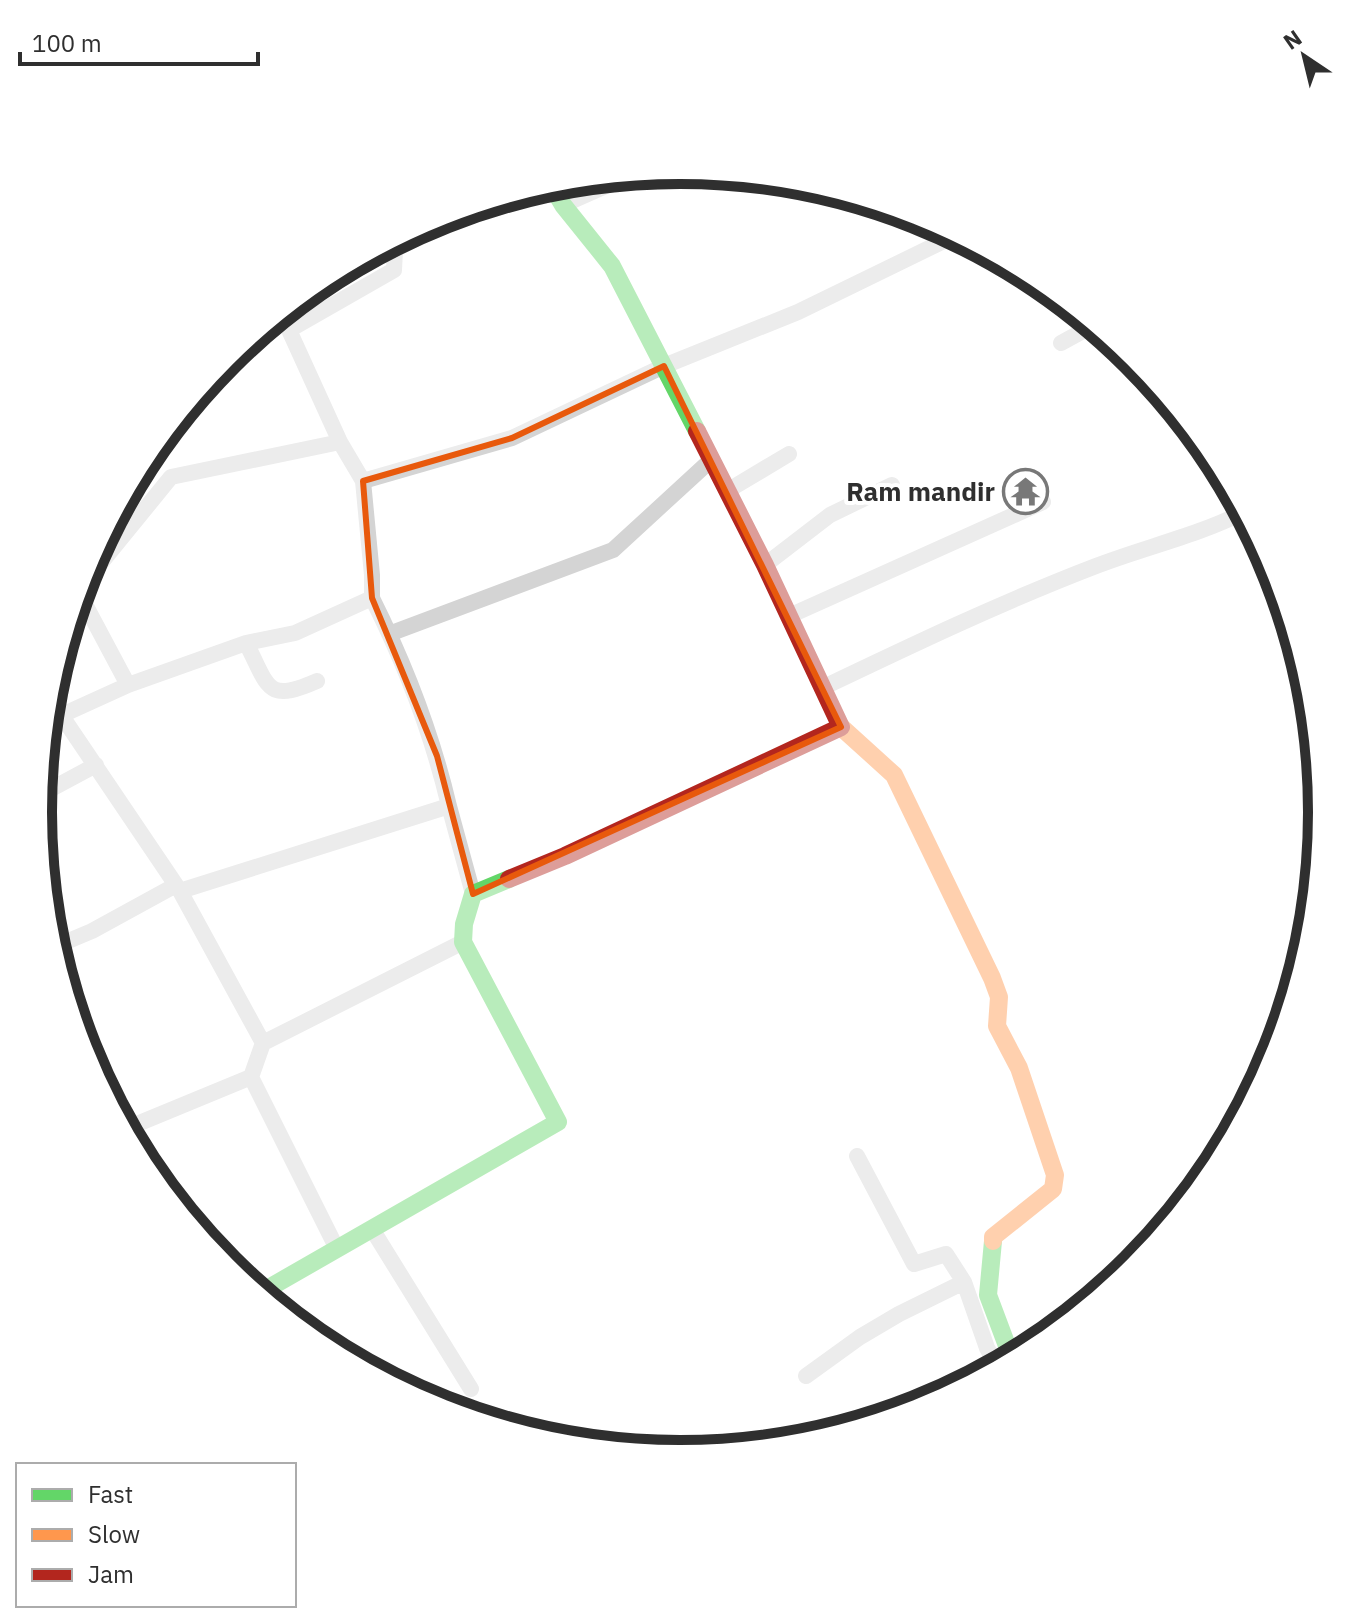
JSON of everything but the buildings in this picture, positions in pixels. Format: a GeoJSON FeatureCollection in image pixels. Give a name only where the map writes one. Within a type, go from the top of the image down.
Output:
{"type":"FeatureCollection","features":[{"type":"Feature","properties":{"kind":"street"},"geometry":{"type":"LineString","coordinates":[[563,205],[599,189]]}},
{"type":"Feature","properties":{"kind":"street"},"geometry":{"type":"LineString","coordinates":[[558,196],[612,266],[765,565],[841,727],[894,775],[992,978],[999,997],[997,1026],[1019,1068],[1055,1175],[1053,1189],[993,1237],[988,1295],[1007,1347]]}},
{"type":"Feature","properties":{"kind":"street"},"geometry":{"type":"LineString","coordinates":[[363,481],[512,438],[664,366],[798,312],[943,241]]}},
{"type":"Feature","properties":{"kind":"street"},"geometry":{"type":"LineString","coordinates":[[270,1287],[558,1122],[463,942],[464,924],[473,894],[437,756],[372,598],[363,481],[340,442],[289,330],[394,270],[395,252]]}},
{"type":"Feature","properties":{"kind":"street"},"geometry":{"type":"LineString","coordinates":[[1061,343],[1084,331]]}},
{"type":"Feature","properties":{"kind":"street"},"geometry":{"type":"LineString","coordinates":[[106,559],[171,477],[340,442]]}},
{"type":"Feature","properties":{"kind":"street"},"geometry":{"type":"LineString","coordinates":[[727,491],[789,454]]}},
{"type":"Feature","properties":{"kind":"street"},"geometry":{"type":"LineString","coordinates":[[389,634],[613,550],[711,460]]}},
{"type":"Feature","properties":{"kind":"street"},"geometry":{"type":"LineString","coordinates":[[765,565],[830,515],[892,485]]}},
{"type":"Feature","properties":{"kind":"street"},"geometry":{"type":"LineString","coordinates":[[789,616],[1043,502]]}},
{"type":"Feature","properties":{"kind":"street"},"geometry":{"type":"LineString","coordinates":[[822,688],[944,630],[1097,566],[1212,528],[1234,517]]}},
{"type":"Feature","properties":{"kind":"street"},"geometry":{"type":"LineString","coordinates":[[62,715],[128,685],[246,643],[295,633],[372,598]]}},
{"type":"Feature","properties":{"kind":"street"},"geometry":{"type":"LineString","coordinates":[[86,606],[128,685]]}},
{"type":"Feature","properties":{"kind":"street"},"geometry":{"type":"LineString","coordinates":[[246,643],[268,685],[276,692],[283,693],[317,681]]}},
{"type":"Feature","properties":{"kind":"street"},"geometry":{"type":"LineString","coordinates":[[60,712],[178,888],[263,1043]]}},
{"type":"Feature","properties":{"kind":"street"},"geometry":{"type":"LineString","coordinates":[[473,894],[565,856],[841,727]]}},
{"type":"Feature","properties":{"kind":"street"},"geometry":{"type":"LineString","coordinates":[[53,788],[96,765]]}},
{"type":"Feature","properties":{"kind":"street"},"geometry":{"type":"LineString","coordinates":[[66,942],[178,888],[449,806]]}},
{"type":"Feature","properties":{"kind":"street"},"geometry":{"type":"LineString","coordinates":[[337,1249],[251,1077],[263,1043],[463,942]]}},
{"type":"Feature","properties":{"kind":"street"},"geometry":{"type":"LineString","coordinates":[[136,1125],[251,1077]]}},
{"type":"Feature","properties":{"kind":"street"},"geometry":{"type":"LineString","coordinates":[[857,1156],[914,1264],[946,1254],[964,1282],[992,1356]]}},
{"type":"Feature","properties":{"kind":"street"},"geometry":{"type":"LineString","coordinates":[[372,1229],[471,1389]]}},
{"type":"Feature","properties":{"kind":"street"},"geometry":{"type":"LineString","coordinates":[[806,1376],[860,1337],[964,1282]]}},
{"type":"Feature","properties":{"kind":"highlighted area"},"geometry":{"type":"Polygon","coordinates":[[[664,366],[841,727],[473,894],[437,756],[372,598],[363,481],[512,438],[664,366]]]}},
{"type":"Feature","properties":{"kind":"traffic: fast"},"geometry":{"type":"LineString","coordinates":[[558,196],[612,266],[697,431]]}},
{"type":"Feature","properties":{"kind":"traffic: fast"},"geometry":{"type":"LineString","coordinates":[[270,1287],[558,1122],[463,942],[464,924],[473,894],[509,879]]}},
{"type":"Feature","properties":{"kind":"traffic: fast"},"geometry":{"type":"LineString","coordinates":[[993,1241],[988,1295],[1007,1347]]}},
{"type":"Feature","properties":{"kind":"traffic: slow"},"geometry":{"type":"LineString","coordinates":[[841,727],[894,775],[992,978],[999,997],[997,1026],[1019,1068],[1055,1175],[1053,1189],[993,1237],[993,1241]]}},
{"type":"Feature","properties":{"kind":"traffic: jam"},"geometry":{"type":"LineString","coordinates":[[509,879],[841,727],[765,565],[697,431]]}},
{"type":"Feature","properties":{"kind":"place","name":"Ram mandir"},"geometry":{"type":"Point","coordinates":[1026,492]}}]}
